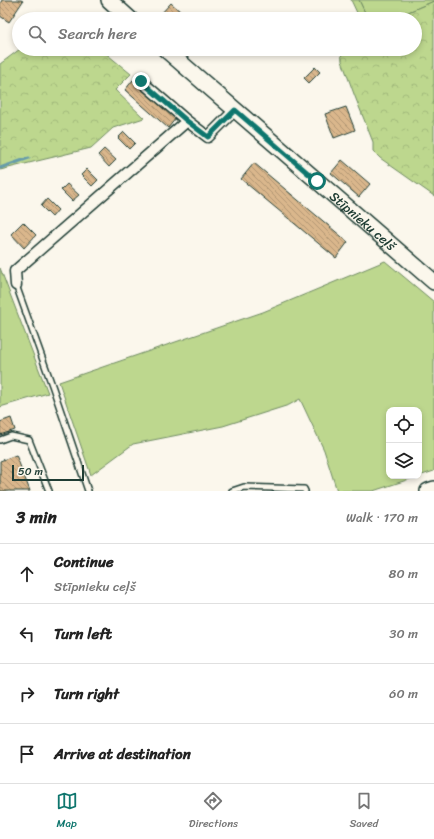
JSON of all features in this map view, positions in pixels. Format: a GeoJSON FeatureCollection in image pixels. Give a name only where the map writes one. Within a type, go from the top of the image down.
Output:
{"type":"FeatureCollection","features":[{"type":"Feature","properties":{"kind":"main road"},"geometry":{"type":"LineString","coordinates":[[109,0],[122,12]]}},
{"type":"Feature","properties":{"kind":"main road","name":"Stīpnieku ceļš"},"geometry":{"type":"LineString","coordinates":[[173,56],[434,282]]}},
{"type":"Feature","properties":{"kind":"main road"},"geometry":{"type":"LineString","coordinates":[[428,491],[434,489]]}},
{"type":"Feature","properties":{"kind":"street"},"geometry":{"type":"LineString","coordinates":[[141,81],[208,137],[235,110]]}},
{"type":"Feature","properties":{"kind":"street"},"geometry":{"type":"LineString","coordinates":[[16,285],[15,271],[187,121]]}},
{"type":"Feature","properties":{"kind":"lane"},"geometry":{"type":"LineString","coordinates":[[16,285],[88,491]]}},
{"type":"Feature","properties":{"kind":"lane"},"geometry":{"type":"LineString","coordinates":[[0,440],[11,436],[29,440],[49,491]]}},
{"type":"Feature","properties":{"kind":"lane"},"geometry":{"type":"LineString","coordinates":[[232,491],[244,487],[304,489],[305,491]]}},
{"type":"Feature","properties":{"kind":"green space"},"geometry":{"type":"Polygon","coordinates":[[[351,0],[359,0],[365,12],[357,12],[351,0]]]}},
{"type":"Feature","properties":{"kind":"green space"},"geometry":{"type":"Polygon","coordinates":[[[359,0],[434,0],[408,12],[365,12],[359,0]]]}},
{"type":"Feature","properties":{"kind":"green space"},"geometry":{"type":"Polygon","coordinates":[[[434,1],[434,196],[380,158],[373,151],[373,142],[342,61],[342,56],[422,56],[422,12],[408,12],[434,1]]]}},
{"type":"Feature","properties":{"kind":"green space"},"geometry":{"type":"Polygon","coordinates":[[[12,55],[109,56],[131,74],[115,90],[144,118],[113,128],[91,148],[0,170],[0,64],[12,55]]]}},
{"type":"Feature","properties":{"kind":"green space"},"geometry":{"type":"Polygon","coordinates":[[[385,261],[434,302],[434,471],[422,475],[422,407],[386,407],[386,479],[410,479],[373,491],[337,491],[324,450],[300,399],[289,405],[223,426],[133,444],[91,475],[59,382],[263,312],[385,261]]]}},
{"type":"Feature","properties":{"kind":"green space"},"geometry":{"type":"Polygon","coordinates":[[[0,268],[48,393],[0,407],[0,268]]]}},
{"type":"Feature","properties":{"kind":"building"},"geometry":{"type":"Polygon","coordinates":[[[2,0],[23,1],[16,12],[12,12],[12,18],[9,22],[0,16],[0,4],[2,0]]]}},
{"type":"Feature","properties":{"kind":"building"},"geometry":{"type":"Polygon","coordinates":[[[171,3],[181,12],[163,12],[171,3]]]}},
{"type":"Feature","properties":{"kind":"building"},"geometry":{"type":"Polygon","coordinates":[[[315,67],[320,72],[309,83],[304,78],[315,67]]]}},
{"type":"Feature","properties":{"kind":"building"},"geometry":{"type":"Polygon","coordinates":[[[133,80],[176,118],[168,128],[125,90],[133,80]]]}},
{"type":"Feature","properties":{"kind":"building"},"geometry":{"type":"Polygon","coordinates":[[[346,107],[355,130],[334,138],[325,114],[346,107]]]}},
{"type":"Feature","properties":{"kind":"building"},"geometry":{"type":"Polygon","coordinates":[[[124,132],[135,143],[129,149],[118,138],[124,132]]]}},
{"type":"Feature","properties":{"kind":"building"},"geometry":{"type":"Polygon","coordinates":[[[104,149],[116,160],[109,167],[98,155],[104,149]]]}},
{"type":"Feature","properties":{"kind":"building"},"geometry":{"type":"Polygon","coordinates":[[[342,160],[370,184],[359,197],[331,173],[342,160]]]}},
{"type":"Feature","properties":{"kind":"building"},"geometry":{"type":"Polygon","coordinates":[[[254,163],[348,242],[336,258],[241,179],[254,163]]]}},
{"type":"Feature","properties":{"kind":"building"},"geometry":{"type":"Polygon","coordinates":[[[87,169],[98,180],[92,186],[81,175],[87,169]]]}},
{"type":"Feature","properties":{"kind":"building"},"geometry":{"type":"Polygon","coordinates":[[[67,184],[79,195],[72,201],[61,190],[67,184]]]}},
{"type":"Feature","properties":{"kind":"building"},"geometry":{"type":"Polygon","coordinates":[[[47,199],[58,210],[52,217],[41,206],[47,199]]]}},
{"type":"Feature","properties":{"kind":"building"},"geometry":{"type":"Polygon","coordinates":[[[23,222],[36,235],[24,248],[11,234],[23,222]]]}},
{"type":"Feature","properties":{"kind":"building"},"geometry":{"type":"Polygon","coordinates":[[[11,418],[15,430],[0,435],[0,422],[11,418]]]}},
{"type":"Feature","properties":{"kind":"building"},"geometry":{"type":"Polygon","coordinates":[[[16,455],[30,491],[0,491],[0,461],[16,455]]]}},
{"type":"Feature","properties":{"kind":"waterway"},"geometry":{"type":"LineString","coordinates":[[0,168],[29,158]]}},
{"type":"Feature","properties":{"kind":"route"},"geometry":{"type":"LineString","coordinates":[[141,81],[208,137],[235,110],[317,181]]}}]}
